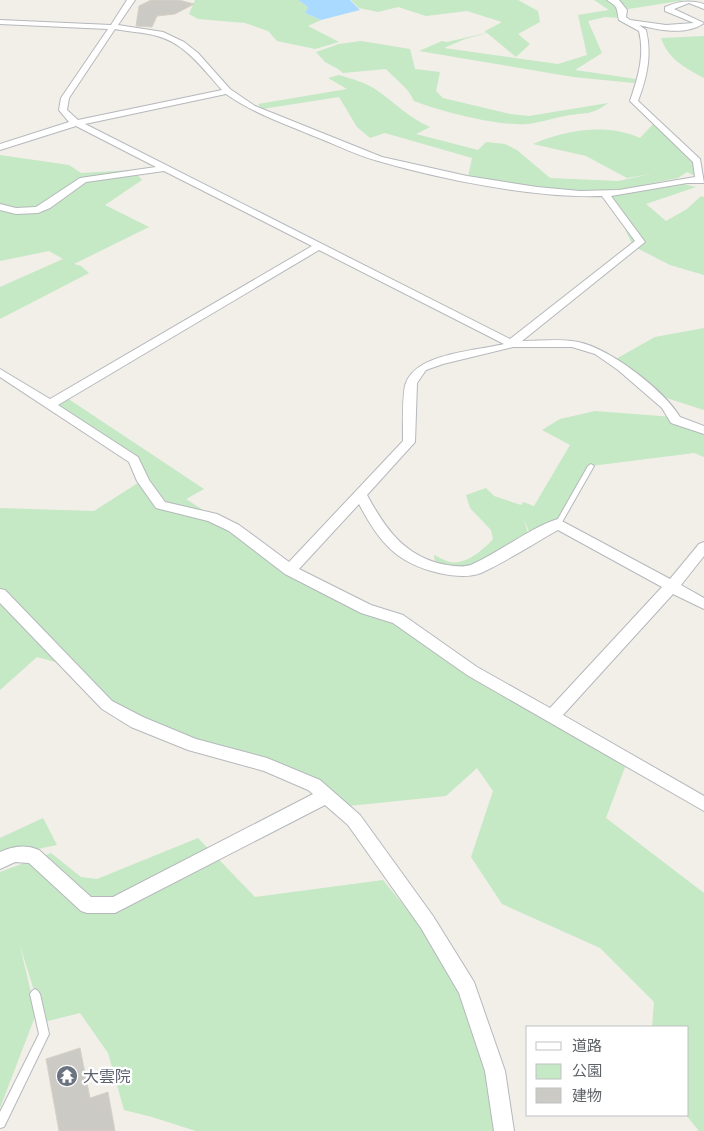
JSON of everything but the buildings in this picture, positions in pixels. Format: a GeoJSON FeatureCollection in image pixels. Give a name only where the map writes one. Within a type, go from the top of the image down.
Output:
{"type":"FeatureCollection","features":[{"type":"Feature","properties":{"kind":"street"},"geometry":{"type":"LineString","coordinates":[[130,0],[65,98],[63,110],[71,120],[317,247],[512,344],[573,344],[599,352],[622,368],[667,406],[675,420],[704,430]]}},
{"type":"Feature","properties":{"kind":"street"},"geometry":{"type":"LineString","coordinates":[[615,0],[623,10],[622,18]]}},
{"type":"Feature","properties":{"kind":"street"},"geometry":{"type":"LineString","coordinates":[[622,18],[648,26],[693,26],[700,23],[668,9],[689,0],[704,7]]}},
{"type":"Feature","properties":{"kind":"street"},"geometry":{"type":"LineString","coordinates":[[0,30],[3,22],[113,27],[160,34],[181,44],[194,55],[227,91],[252,108],[379,159],[506,186],[570,193],[619,193],[687,180],[702,179],[697,161],[634,101],[646,68],[646,42],[642,30],[622,18]]}},
{"type":"Feature","properties":{"kind":"street"},"geometry":{"type":"LineString","coordinates":[[0,147],[76,123],[227,91]]}},
{"type":"Feature","properties":{"kind":"street"},"geometry":{"type":"LineString","coordinates":[[0,207],[14,211],[32,212],[50,205],[72,186],[83,180],[164,168]]}},
{"type":"Feature","properties":{"kind":"street"},"geometry":{"type":"LineString","coordinates":[[290,570],[409,442],[411,383],[422,368],[440,361],[490,352],[512,344],[640,242],[604,193]]}},
{"type":"Feature","properties":{"kind":"street"},"geometry":{"type":"LineString","coordinates":[[50,404],[317,247]]}},
{"type":"Feature","properties":{"kind":"street"},"geometry":{"type":"LineString","coordinates":[[0,372],[135,461],[143,481],[161,505],[212,517],[227,525],[290,570],[366,609],[398,619],[472,671],[704,804]]}},
{"type":"Feature","properties":{"kind":"street"},"geometry":{"type":"LineString","coordinates":[[360,495],[381,533],[402,555],[432,568],[464,573],[476,569],[558,524],[704,604]]}},
{"type":"Feature","properties":{"kind":"street"},"geometry":{"type":"LineString","coordinates":[[552,717],[672,586],[704,547]]}},
{"type":"Feature","properties":{"kind":"street"},"geometry":{"type":"LineString","coordinates":[[0,594],[107,705],[137,722],[194,745],[267,765],[314,785],[354,820],[427,922],[467,989],[495,1071],[504,1131]]}},
{"type":"Feature","properties":{"kind":"street"},"geometry":{"type":"LineString","coordinates":[[0,861],[14,854],[33,855],[87,905],[116,904],[326,796]]}},
{"type":"Feature","properties":{"kind":"lane"},"geometry":{"type":"LineString","coordinates":[[558,524],[590,466]]}},
{"type":"Feature","properties":{"kind":"lane"},"geometry":{"type":"LineString","coordinates":[[0,1123],[44,1034],[35,994]]}},
{"type":"Feature","properties":{"kind":"green space"},"geometry":{"type":"Polygon","coordinates":[[[195,0],[298,0],[308,7],[305,13],[321,20],[308,26],[339,42],[315,49],[277,41],[268,31],[245,23],[198,19],[189,14],[195,0]]]}},
{"type":"Feature","properties":{"kind":"green space"},"geometry":{"type":"Polygon","coordinates":[[[351,0],[518,0],[538,11],[540,22],[518,34],[530,44],[516,57],[487,33],[465,39],[444,48],[558,64],[587,55],[578,15],[609,10],[594,0],[686,0],[622,10],[620,18],[605,17],[588,21],[602,53],[575,70],[636,79],[634,83],[573,77],[419,51],[442,41],[447,42],[486,33],[485,31],[502,22],[467,11],[426,16],[398,7],[378,12],[359,8],[351,0]]]}},
{"type":"Feature","properties":{"kind":"green space"},"geometry":{"type":"Polygon","coordinates":[[[704,36],[704,78],[678,62],[668,52],[661,38],[704,36]]]}},
{"type":"Feature","properties":{"kind":"green space"},"geometry":{"type":"Polygon","coordinates":[[[361,41],[410,49],[415,69],[440,72],[436,91],[443,98],[510,114],[529,116],[608,103],[592,112],[527,124],[486,121],[454,114],[414,101],[405,87],[386,69],[343,73],[325,62],[316,52],[339,44],[361,41]]]}},
{"type":"Feature","properties":{"kind":"green space"},"geometry":{"type":"Polygon","coordinates":[[[339,75],[371,87],[415,119],[430,127],[416,134],[478,150],[486,142],[505,144],[517,150],[550,178],[618,181],[651,174],[627,178],[586,156],[533,144],[559,135],[586,130],[627,133],[640,138],[654,123],[697,161],[695,176],[687,172],[678,178],[604,193],[542,191],[468,177],[472,158],[385,133],[370,138],[357,127],[339,97],[262,109],[258,104],[347,89],[328,78],[339,75]]]}},
{"type":"Feature","properties":{"kind":"green space"},"geometry":{"type":"Polygon","coordinates":[[[0,155],[69,165],[81,173],[133,170],[142,180],[105,205],[149,227],[74,264],[81,266],[89,273],[0,319],[0,287],[63,259],[49,251],[0,261],[0,155]]]}},
{"type":"Feature","properties":{"kind":"green space"},"geometry":{"type":"Polygon","coordinates":[[[679,183],[696,187],[646,204],[666,221],[687,209],[701,196],[704,197],[704,275],[670,265],[633,246],[608,193],[679,183]]]}},
{"type":"Feature","properties":{"kind":"green space"},"geometry":{"type":"Polygon","coordinates":[[[704,328],[704,410],[657,395],[614,360],[655,337],[704,328]]]}},
{"type":"Feature","properties":{"kind":"green space"},"geometry":{"type":"Polygon","coordinates":[[[67,398],[204,489],[186,499],[317,585],[396,625],[503,689],[625,767],[606,818],[704,893],[704,1131],[699,1131],[687,1116],[689,1116],[689,1026],[652,1026],[654,1002],[600,948],[502,904],[471,857],[493,791],[477,768],[446,796],[339,807],[300,779],[111,708],[69,666],[37,657],[0,690],[0,508],[94,511],[141,481],[134,459],[52,405],[67,398]]]}},
{"type":"Feature","properties":{"kind":"green space"},"geometry":{"type":"Polygon","coordinates":[[[595,411],[673,417],[704,429],[704,457],[694,453],[591,466],[563,520],[530,534],[524,519],[529,537],[469,571],[435,565],[434,555],[450,562],[462,561],[479,552],[493,539],[491,530],[470,508],[466,495],[486,488],[494,496],[521,505],[523,502],[534,506],[570,445],[542,430],[560,419],[595,411]]]}},
{"type":"Feature","properties":{"kind":"green space"},"geometry":{"type":"Polygon","coordinates":[[[43,818],[57,845],[14,854],[0,861],[0,838],[43,818]]]}},
{"type":"Feature","properties":{"kind":"green space"},"geometry":{"type":"Polygon","coordinates":[[[198,838],[255,897],[383,880],[453,966],[503,1131],[196,1131],[124,1110],[108,1053],[80,1013],[44,1022],[20,946],[36,1014],[0,1108],[0,872],[51,853],[81,877],[97,879],[198,838]]]}},
{"type":"Feature","properties":{"kind":"water"},"geometry":{"type":"Polygon","coordinates":[[[298,0],[350,0],[360,10],[321,20],[305,13],[308,7],[298,0]]]}},
{"type":"Feature","properties":{"kind":"place","name":"大雲院"},"geometry":{"type":"Point","coordinates":[67,1076]}}]}
